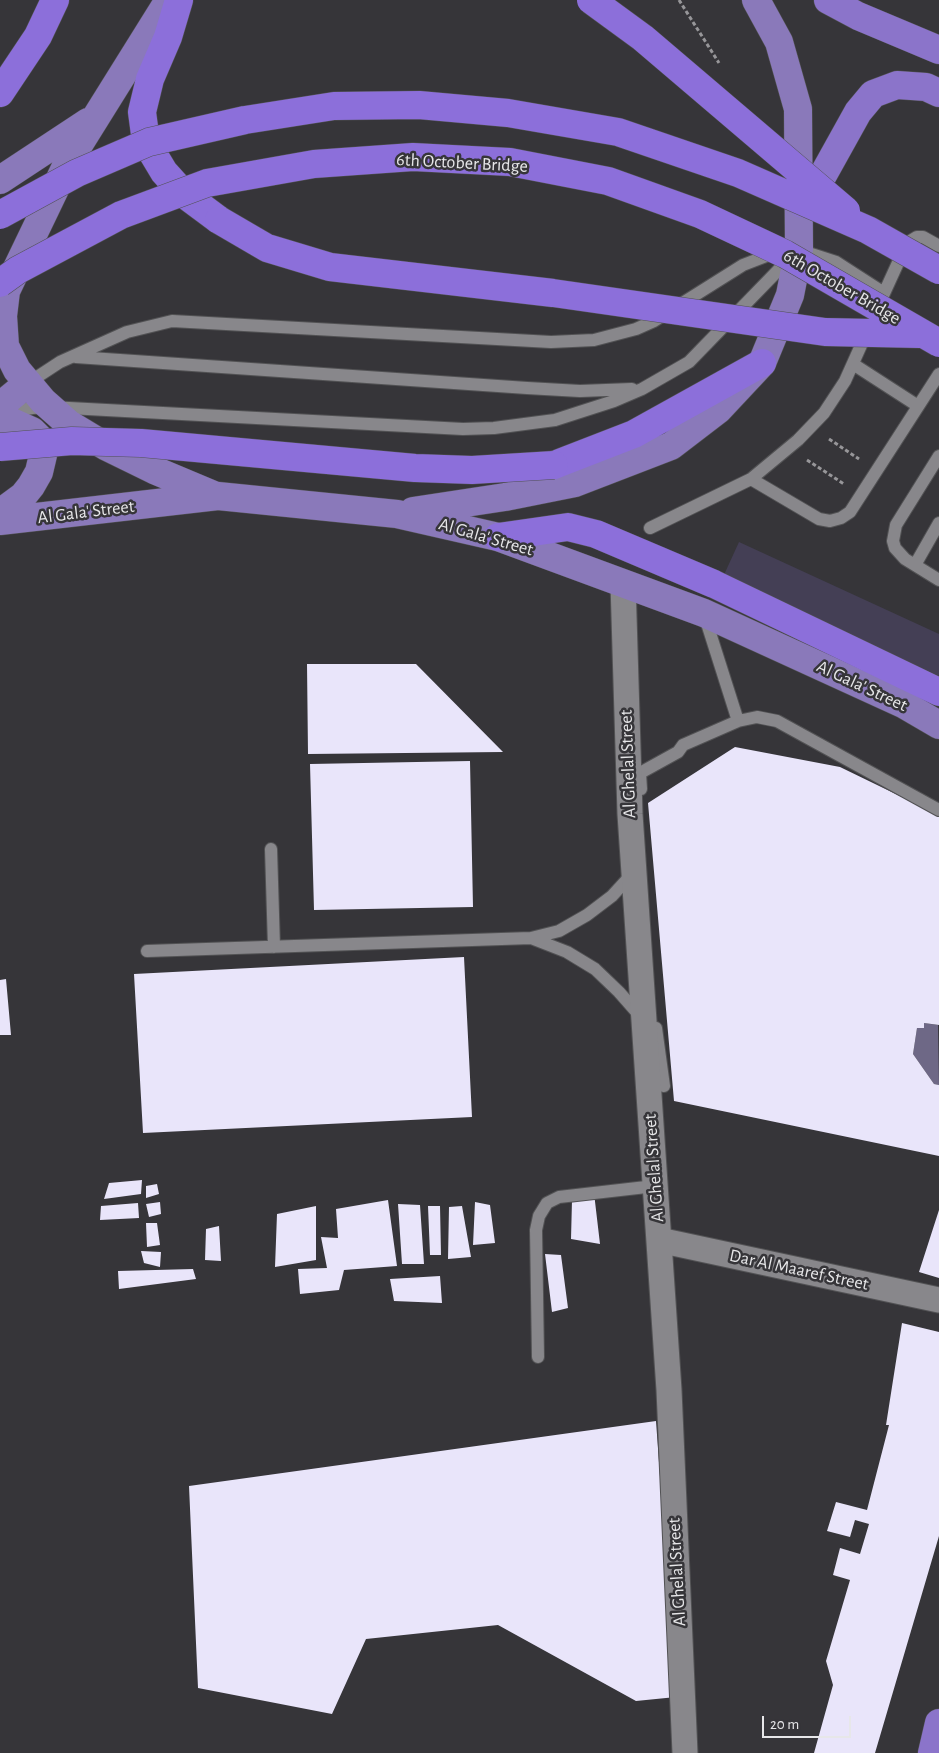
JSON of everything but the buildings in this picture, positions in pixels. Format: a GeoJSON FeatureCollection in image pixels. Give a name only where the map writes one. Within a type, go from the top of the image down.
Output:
{"type":"FeatureCollection","features":[{"type":"Feature","properties":{"kind":"highway"},"geometry":{"type":"LineString","coordinates":[[0,93],[38,36],[55,0]]}},
{"type":"Feature","properties":{"kind":"highway"},"geometry":{"type":"LineString","coordinates":[[179,0],[168,36],[150,79],[142,112],[146,142],[164,172],[184,194],[219,220],[267,248],[330,267],[553,294],[825,332],[931,338]]}},
{"type":"Feature","properties":{"kind":"highway"},"geometry":{"type":"LineString","coordinates":[[591,0],[643,38],[868,230]]}},
{"type":"Feature","properties":{"kind":"highway"},"geometry":{"type":"LineString","coordinates":[[828,0],[858,16],[939,50]]}},
{"type":"Feature","properties":{"kind":"highway"},"geometry":{"type":"LineString","coordinates":[[800,208],[823,175],[858,112],[872,94],[897,85],[926,87],[939,93]]}},
{"type":"Feature","properties":{"kind":"highway"},"geometry":{"type":"LineString","coordinates":[[0,215],[76,173],[150,142],[245,120],[334,106],[418,105],[508,113],[618,132],[738,173],[868,230],[939,270]]}},
{"type":"Feature","properties":{"kind":"highway","name":"6th October Bridge"},"geometry":{"type":"LineString","coordinates":[[0,282],[18,270],[121,216],[207,184],[314,164],[413,157],[510,162],[608,181],[700,214],[785,254],[931,338]]}},
{"type":"Feature","properties":{"kind":"highway"},"geometry":{"type":"LineString","coordinates":[[0,446],[72,441],[131,443],[415,468],[472,470],[554,465],[634,434],[762,362]]}},
{"type":"Feature","properties":{"kind":"highway"},"geometry":{"type":"LineString","coordinates":[[498,537],[568,526],[596,534],[714,584],[939,692]]}},
{"type":"Feature","properties":{"kind":"highway"},"geometry":{"type":"LineString","coordinates":[[932,1753],[939,1723]]}},
{"type":"Feature","properties":{"kind":"main road"},"geometry":{"type":"LineString","coordinates":[[169,0],[68,162],[6,291],[3,316],[6,346],[17,370],[50,407],[69,424],[107,447],[154,470],[218,496]]}},
{"type":"Feature","properties":{"kind":"main road"},"geometry":{"type":"LineString","coordinates":[[397,514],[505,497],[574,483],[671,446],[718,410],[762,362],[790,295],[799,249],[800,208],[798,108],[779,42],[756,0]]}},
{"type":"Feature","properties":{"kind":"main road"},"geometry":{"type":"LineString","coordinates":[[0,180],[95,117]]}},
{"type":"Feature","properties":{"kind":"main road"},"geometry":{"type":"LineString","coordinates":[[0,406],[28,383]]}},
{"type":"Feature","properties":{"kind":"main road"},"geometry":{"type":"LineString","coordinates":[[0,421],[12,422],[32,431],[41,440],[43,455],[39,472],[31,486],[23,496],[0,513]]}},
{"type":"Feature","properties":{"kind":"main road","name":"Al Gala' Street"},"geometry":{"type":"LineString","coordinates":[[0,521],[218,496],[397,514],[498,537],[704,613],[903,704],[939,725]]}},
{"type":"Feature","properties":{"kind":"street","name":"Al Ghelal Street"},"geometry":{"type":"LineString","coordinates":[[623,583],[634,772],[634,872],[669,1399],[685,1753]]}},
{"type":"Feature","properties":{"kind":"street","name":"Dar Al Maaref Street"},"geometry":{"type":"LineString","coordinates":[[658,1240],[939,1300]]}},
{"type":"Feature","properties":{"kind":"lane"},"geometry":{"type":"LineString","coordinates":[[650,528],[751,479],[812,427],[835,397],[853,364],[904,248],[911,238],[924,237],[939,246]]}},
{"type":"Feature","properties":{"kind":"lane"},"geometry":{"type":"LineString","coordinates":[[28,383],[72,356],[127,332],[172,321],[551,342],[594,340],[629,331],[654,321],[726,275],[760,257],[799,249],[836,262],[884,293]]}},
{"type":"Feature","properties":{"kind":"lane"},"geometry":{"type":"LineString","coordinates":[[0,414],[32,408],[50,407],[463,429],[494,428],[555,420],[606,404],[642,389],[689,362],[799,249]]}},
{"type":"Feature","properties":{"kind":"lane"},"geometry":{"type":"LineString","coordinates":[[72,356],[571,390],[642,389]]}},
{"type":"Feature","properties":{"kind":"lane"},"geometry":{"type":"LineString","coordinates":[[853,364],[918,406]]}},
{"type":"Feature","properties":{"kind":"lane"},"geometry":{"type":"LineString","coordinates":[[751,479],[819,519],[830,521],[841,518],[850,512],[939,374]]}},
{"type":"Feature","properties":{"kind":"lane"},"geometry":{"type":"LineString","coordinates":[[939,456],[893,532],[895,548],[905,559],[939,580]]}},
{"type":"Feature","properties":{"kind":"lane"},"geometry":{"type":"LineString","coordinates":[[915,565],[939,523]]}},
{"type":"Feature","properties":{"kind":"lane"},"geometry":{"type":"LineString","coordinates":[[704,613],[738,721]]}},
{"type":"Feature","properties":{"kind":"lane"},"geometry":{"type":"LineString","coordinates":[[648,1081],[664,1086],[652,1000],[634,772],[678,752],[683,745],[738,721],[757,717],[777,721],[939,810]]}},
{"type":"Feature","properties":{"kind":"lane"},"geometry":{"type":"LineString","coordinates":[[271,849],[274,946]]}},
{"type":"Feature","properties":{"kind":"lane"},"geometry":{"type":"LineString","coordinates":[[147,951],[532,938],[559,931],[587,915],[612,896],[634,872]]}},
{"type":"Feature","properties":{"kind":"lane"},"geometry":{"type":"LineString","coordinates":[[532,938],[567,952],[595,970],[619,992],[643,1019]]}},
{"type":"Feature","properties":{"kind":"lane"},"geometry":{"type":"LineString","coordinates":[[538,1357],[536,1230],[539,1216],[547,1203],[559,1197],[655,1186]]}},
{"type":"Feature","properties":{"kind":"path"},"geometry":{"type":"LineString","coordinates":[[679,0],[724,71]]}},
{"type":"Feature","properties":{"kind":"path"},"geometry":{"type":"LineString","coordinates":[[812,427],[877,470]]}},
{"type":"Feature","properties":{"kind":"path"},"geometry":{"type":"LineString","coordinates":[[788,448],[861,495]]}},
{"type":"Feature","properties":{"kind":"shaded area"},"geometry":{"type":"Polygon","coordinates":[[[739,542],[939,634],[939,676],[723,577],[739,542]]]}},
{"type":"Feature","properties":{"kind":"shaded area"},"geometry":{"type":"Polygon","coordinates":[[[924,1023],[938,1025],[939,1085],[934,1084],[913,1054],[917,1028],[924,1028],[924,1023]]]}}]}
